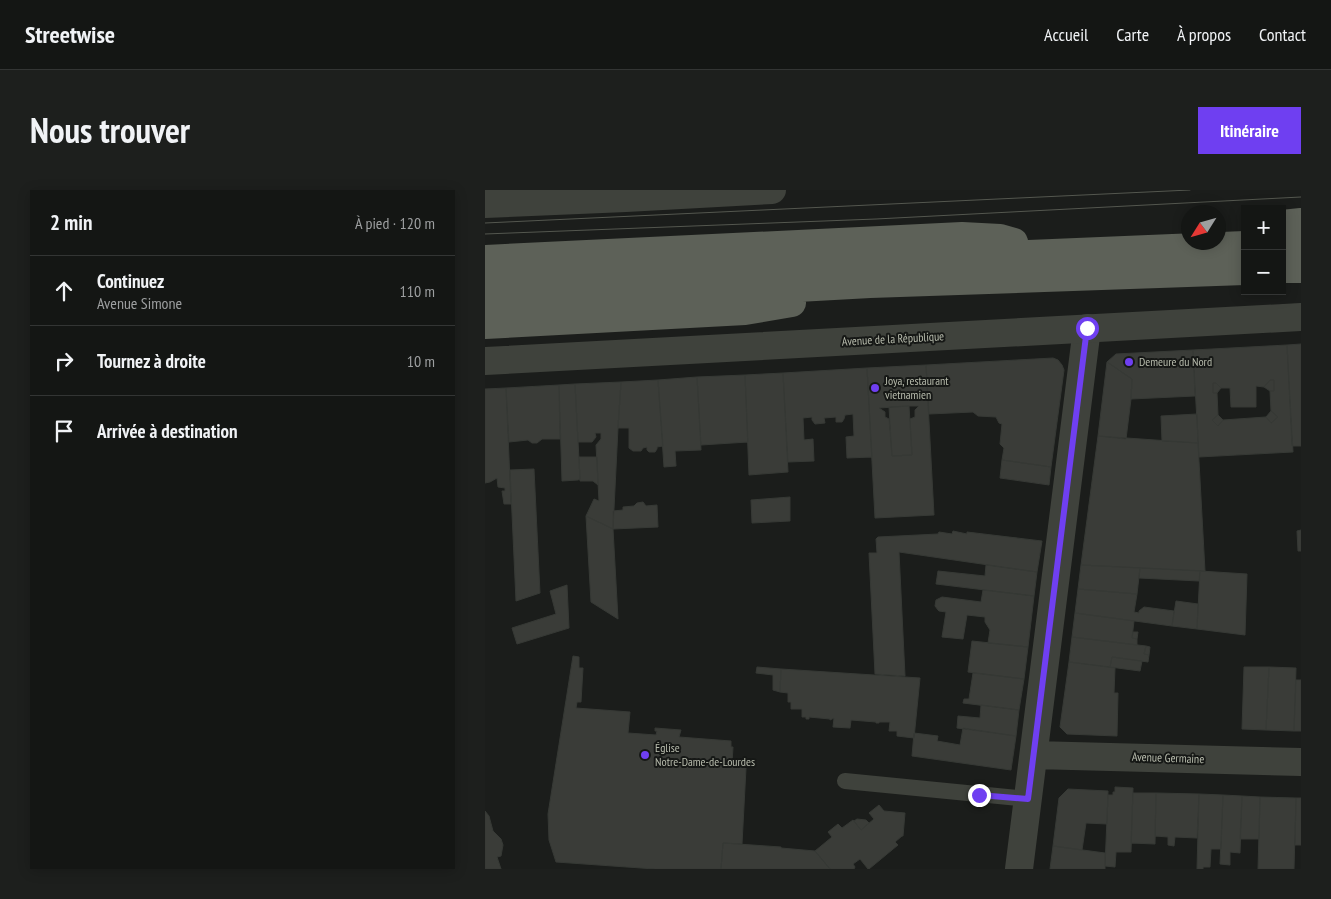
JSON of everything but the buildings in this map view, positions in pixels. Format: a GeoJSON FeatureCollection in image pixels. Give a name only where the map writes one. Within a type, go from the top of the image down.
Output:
{"type":"FeatureCollection","features":[{"type":"Feature","properties":{"kind":"main road"},"geometry":{"type":"LineString","coordinates":[[1286,224],[1301,222]]}},
{"type":"Feature","properties":{"kind":"main road"},"geometry":{"type":"LineString","coordinates":[[1226,236],[1241,233]]}},
{"type":"Feature","properties":{"kind":"main road"},"geometry":{"type":"LineString","coordinates":[[485,259],[962,236],[1000,238],[1051,252]]}},
{"type":"Feature","properties":{"kind":"main road"},"geometry":{"type":"LineString","coordinates":[[1286,243],[1301,243]]}},
{"type":"Feature","properties":{"kind":"main road"},"geometry":{"type":"LineString","coordinates":[[1226,244],[1241,244]]}},
{"type":"Feature","properties":{"kind":"main road"},"geometry":{"type":"LineString","coordinates":[[485,281],[1181,246]]}},
{"type":"Feature","properties":{"kind":"main road"},"geometry":{"type":"LineString","coordinates":[[1286,269],[1301,269]]}},
{"type":"Feature","properties":{"kind":"main road"},"geometry":{"type":"LineString","coordinates":[[485,305],[870,284],[1241,271]]}},
{"type":"Feature","properties":{"kind":"main road"},"geometry":{"type":"LineString","coordinates":[[485,325],[745,311],[783,305],[870,284]]}},
{"type":"Feature","properties":{"kind":"street"},"geometry":{"type":"LineString","coordinates":[[485,204],[627,194],[772,190]]}},
{"type":"Feature","properties":{"kind":"street","name":"Avenue de la République"},"geometry":{"type":"LineString","coordinates":[[485,361],[1301,317]]}},
{"type":"Feature","properties":{"kind":"street"},"geometry":{"type":"LineString","coordinates":[[1019,869],[1087,328]]}},
{"type":"Feature","properties":{"kind":"street","name":"Avenue Germaine"},"geometry":{"type":"LineString","coordinates":[[1034,755],[1301,762]]}},
{"type":"Feature","properties":{"kind":"lane"},"geometry":{"type":"LineString","coordinates":[[845,781],[1028,799]]}},
{"type":"Feature","properties":{"kind":"tram line"},"geometry":{"type":"LineString","coordinates":[[485,223],[1190,190]]}},
{"type":"Feature","properties":{"kind":"tram line"},"geometry":{"type":"LineString","coordinates":[[485,234],[876,219],[1301,197]]}},
{"type":"Feature","properties":{"kind":"place","name":"Demeure du Nord"},"geometry":{"type":"Point","coordinates":[1129,362]}},
{"type":"Feature","properties":{"kind":"place","name":"Joya, restaurant vietnamien"},"geometry":{"type":"Point","coordinates":[875,388]}},
{"type":"Feature","properties":{"kind":"place","name":"Église Notre-Dame-de-Lourdes"},"geometry":{"type":"Point","coordinates":[645,755]}},
{"type":"Feature","properties":{"kind":"route"},"geometry":{"type":"LineString","coordinates":[[979,795],[1028,799],[1087,328]]}}]}
